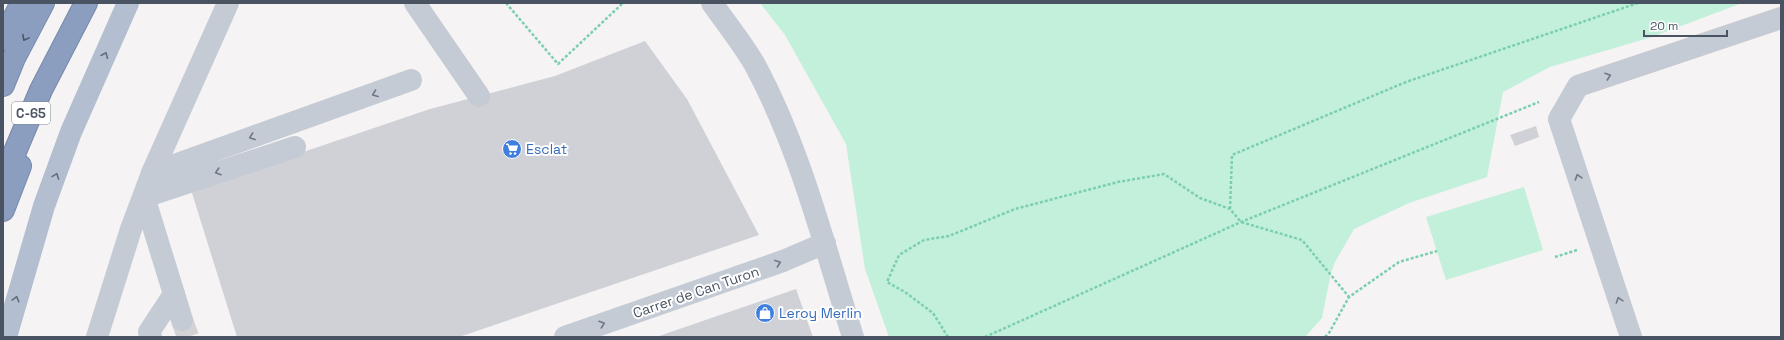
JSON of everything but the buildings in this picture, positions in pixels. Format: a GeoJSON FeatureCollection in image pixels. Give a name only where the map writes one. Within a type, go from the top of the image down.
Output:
{"type":"FeatureCollection","features":[{"type":"Feature","properties":{"kind":"highway"},"geometry":{"type":"LineString","coordinates":[[3,39],[22,3]]}},
{"type":"Feature","properties":{"kind":"highway","name":"C-65"},"geometry":{"type":"LineString","coordinates":[[3,85],[14,58],[43,3]]}},
{"type":"Feature","properties":{"kind":"highway","name":"C-65"},"geometry":{"type":"LineString","coordinates":[[3,180],[41,90],[64,49],[86,3]]}},
{"type":"Feature","properties":{"kind":"highway"},"geometry":{"type":"LineString","coordinates":[[3,210],[37,125],[64,49]]}},
{"type":"Feature","properties":{"kind":"main road"},"geometry":{"type":"LineString","coordinates":[[6,337],[44,206],[71,132],[128,3]]}},
{"type":"Feature","properties":{"kind":"street"},"geometry":{"type":"LineString","coordinates":[[97,337],[131,229],[152,173],[228,3]]}},
{"type":"Feature","properties":{"kind":"street"},"geometry":{"type":"LineString","coordinates":[[415,3],[479,96]]}},
{"type":"Feature","properties":{"kind":"street"},"geometry":{"type":"LineString","coordinates":[[712,3],[754,64],[783,122],[825,243],[853,337]]}},
{"type":"Feature","properties":{"kind":"street"},"geometry":{"type":"LineString","coordinates":[[1631,337],[1559,119],[1578,86],[1781,18]]}},
{"type":"Feature","properties":{"kind":"street"},"geometry":{"type":"LineString","coordinates":[[152,173],[275,128],[341,107],[411,80]]}},
{"type":"Feature","properties":{"kind":"street"},"geometry":{"type":"LineString","coordinates":[[144,197],[295,147]]}},
{"type":"Feature","properties":{"kind":"street"},"geometry":{"type":"LineString","coordinates":[[144,197],[182,320]]}},
{"type":"Feature","properties":{"kind":"street","name":"Carrer de Can Turon"},"geometry":{"type":"LineString","coordinates":[[565,337],[783,261],[825,243]]}},
{"type":"Feature","properties":{"kind":"street"},"geometry":{"type":"LineString","coordinates":[[151,337],[149,332],[174,294]]}},
{"type":"Feature","properties":{"kind":"path"},"geometry":{"type":"LineString","coordinates":[[506,3],[558,64],[623,3]]}},
{"type":"Feature","properties":{"kind":"path"},"geometry":{"type":"LineString","coordinates":[[1230,209],[1232,155],[1406,82],[1638,3]]}},
{"type":"Feature","properties":{"kind":"path"},"geometry":{"type":"LineString","coordinates":[[985,337],[1241,222],[1542,101]]}},
{"type":"Feature","properties":{"kind":"path"},"geometry":{"type":"LineString","coordinates":[[948,337],[933,313],[906,292],[887,282],[899,254],[924,240],[948,236],[1015,209],[1118,182],[1164,174],[1200,198],[1230,209],[1241,222],[1302,240],[1349,297]]}},
{"type":"Feature","properties":{"kind":"path"},"geometry":{"type":"LineString","coordinates":[[1325,337],[1329,333],[1349,297],[1399,262],[1437,251]]}},
{"type":"Feature","properties":{"kind":"green space"},"geometry":{"type":"Polygon","coordinates":[[[760,3],[1742,3],[1652,37],[1550,67],[1503,92],[1487,177],[1409,203],[1354,229],[1335,262],[1331,273],[1322,318],[1305,337],[889,337],[865,269],[846,144],[785,35],[760,3]]]}},
{"type":"Feature","properties":{"kind":"green space"},"geometry":{"type":"Polygon","coordinates":[[[1524,187],[1543,250],[1446,280],[1426,217],[1524,187]]]}},
{"type":"Feature","properties":{"kind":"tunnel"},"geometry":{"type":"LineString","coordinates":[[182,320],[188,337]]}},
{"type":"Feature","properties":{"kind":"place","name":"Esclat"},"geometry":{"type":"Point","coordinates":[512,149]}},
{"type":"Feature","properties":{"kind":"place","name":"Leroy Merlin"},"geometry":{"type":"Point","coordinates":[765,313]}}]}
